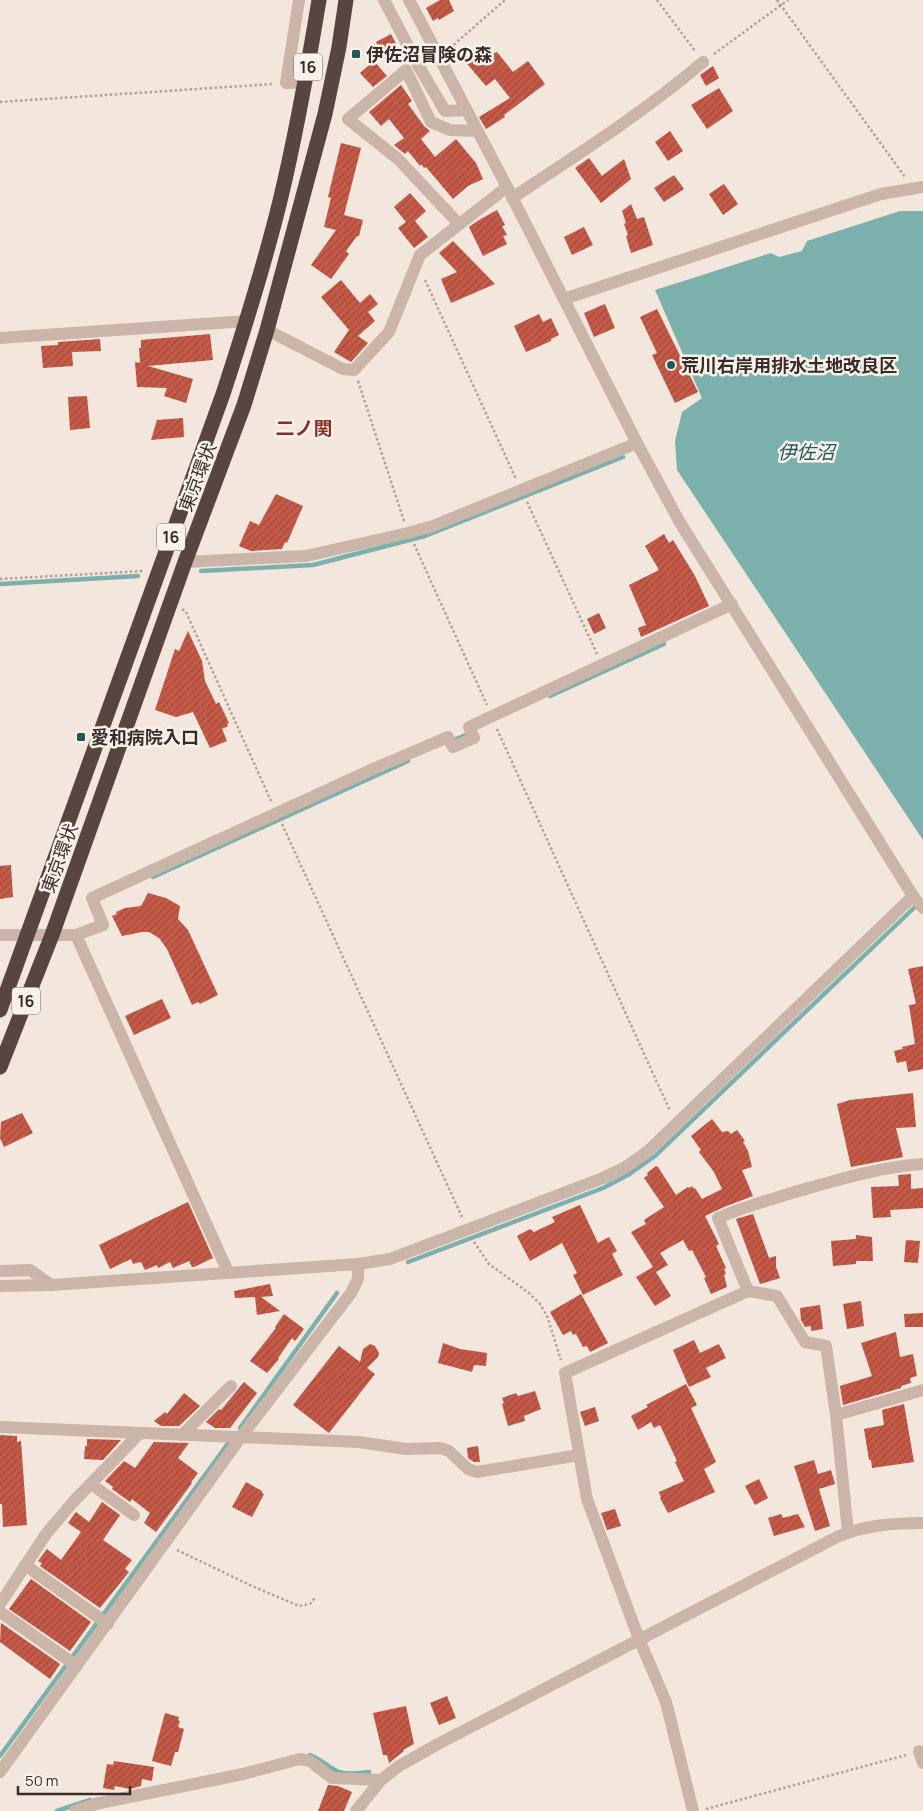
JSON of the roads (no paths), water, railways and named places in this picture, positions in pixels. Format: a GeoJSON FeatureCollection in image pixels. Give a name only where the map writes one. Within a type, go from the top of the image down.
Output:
{"type":"FeatureCollection","features":[{"type":"Feature","properties":{"kind":"highway","name":"東京環状"},"geometry":{"type":"LineString","coordinates":[[0,1010],[160,570],[247,321],[280,200],[306,82],[319,0]]}},
{"type":"Feature","properties":{"kind":"highway","name":"東京環状"},"geometry":{"type":"LineString","coordinates":[[0,1067],[52,935],[185,562],[244,404],[267,330],[325,114],[339,47],[346,0]]}},
{"type":"Feature","properties":{"kind":"street"},"geometry":{"type":"LineString","coordinates":[[299,0],[286,83],[306,82]]}},
{"type":"Feature","properties":{"kind":"street"},"geometry":{"type":"LineString","coordinates":[[384,0],[418,65],[445,111],[466,110]]}},
{"type":"Feature","properties":{"kind":"street"},"geometry":{"type":"LineString","coordinates":[[409,0],[510,192],[637,443],[680,521],[913,896],[923,908]]}},
{"type":"Feature","properties":{"kind":"street"},"geometry":{"type":"LineString","coordinates":[[267,330],[343,369],[354,370],[389,332],[420,254],[459,224],[510,192],[579,153],[672,88],[702,62]]}},
{"type":"Feature","properties":{"kind":"street"},"geometry":{"type":"LineString","coordinates":[[459,224],[398,159],[348,119],[406,70],[431,122],[450,130],[478,131]]}},
{"type":"Feature","properties":{"kind":"street"},"geometry":{"type":"LineString","coordinates":[[564,299],[880,194],[918,188]]}},
{"type":"Feature","properties":{"kind":"street"},"geometry":{"type":"LineString","coordinates":[[0,338],[247,321]]}},
{"type":"Feature","properties":{"kind":"street"},"geometry":{"type":"LineString","coordinates":[[185,562],[306,556],[410,537],[433,526],[524,495],[637,443]]}},
{"type":"Feature","properties":{"kind":"street"},"geometry":{"type":"LineString","coordinates":[[0,934],[76,935],[103,924],[92,898],[374,769],[448,738],[453,746],[474,738],[469,727],[732,604]]}},
{"type":"Feature","properties":{"kind":"street"},"geometry":{"type":"LineString","coordinates":[[0,1286],[51,1285],[358,1264],[390,1259],[604,1178],[624,1168],[647,1152],[913,896]]}},
{"type":"Feature","properties":{"kind":"street"},"geometry":{"type":"LineString","coordinates":[[76,935],[228,1272]]}},
{"type":"Feature","properties":{"kind":"street"},"geometry":{"type":"LineString","coordinates":[[748,1291],[718,1218],[737,1210],[836,1180],[900,1166],[923,1164]]}},
{"type":"Feature","properties":{"kind":"street"},"geometry":{"type":"LineString","coordinates":[[0,1772],[72,1662],[102,1620],[165,1545],[242,1437],[351,1293],[358,1278],[358,1264]]}},
{"type":"Feature","properties":{"kind":"street"},"geometry":{"type":"LineString","coordinates":[[0,1271],[30,1270],[51,1285]]}},
{"type":"Feature","properties":{"kind":"street"},"geometry":{"type":"LineString","coordinates":[[693,1811],[666,1702],[639,1639],[587,1499],[565,1373],[748,1291],[777,1296],[805,1342],[826,1346],[836,1415],[848,1532]]}},
{"type":"Feature","properties":{"kind":"street"},"geometry":{"type":"LineString","coordinates":[[182,1435],[230,1386]]}},
{"type":"Feature","properties":{"kind":"street"},"geometry":{"type":"LineString","coordinates":[[836,1415],[923,1390]]}},
{"type":"Feature","properties":{"kind":"street"},"geometry":{"type":"LineString","coordinates":[[0,1427],[359,1442],[406,1449],[440,1448],[449,1452],[468,1469],[477,1472],[579,1455]]}},
{"type":"Feature","properties":{"kind":"street"},"geometry":{"type":"LineString","coordinates":[[0,1604],[46,1534],[90,1484],[140,1433]]}},
{"type":"Feature","properties":{"kind":"street"},"geometry":{"type":"LineString","coordinates":[[90,1484],[134,1515]]}},
{"type":"Feature","properties":{"kind":"street"},"geometry":{"type":"LineString","coordinates":[[356,1811],[381,1780],[399,1766],[639,1639],[848,1532],[890,1523],[923,1523]]}},
{"type":"Feature","properties":{"kind":"street"},"geometry":{"type":"LineString","coordinates":[[25,1565],[102,1620]]}},
{"type":"Feature","properties":{"kind":"street"},"geometry":{"type":"LineString","coordinates":[[0,1612],[72,1662]]}},
{"type":"Feature","properties":{"kind":"street"},"geometry":{"type":"LineString","coordinates":[[75,1811],[95,1804],[243,1774],[300,1759],[310,1761],[332,1778],[381,1780]]}},
{"type":"Feature","properties":{"kind":"water","name":"伊佐沼"},"geometry":{"type":"Polygon","coordinates":[[[900,211],[923,211],[923,840],[677,470],[675,441],[682,412],[702,398],[655,290],[771,253],[779,257],[802,251],[807,241],[900,211]]]}},
{"type":"Feature","properties":{"kind":"waterway"},"geometry":{"type":"LineString","coordinates":[[201,571],[313,565],[425,536],[623,457]]}},
{"type":"Feature","properties":{"kind":"waterway"},"geometry":{"type":"LineString","coordinates":[[0,584],[138,576]]}},
{"type":"Feature","properties":{"kind":"waterway"},"geometry":{"type":"LineString","coordinates":[[550,696],[664,644]]}},
{"type":"Feature","properties":{"kind":"waterway"},"geometry":{"type":"LineString","coordinates":[[452,741],[470,733]]}},
{"type":"Feature","properties":{"kind":"waterway"},"geometry":{"type":"LineString","coordinates":[[153,877],[408,761]]}},
{"type":"Feature","properties":{"kind":"waterway"},"geometry":{"type":"LineString","coordinates":[[408,1262],[603,1188],[628,1175],[655,1156],[918,904]]}},
{"type":"Feature","properties":{"kind":"waterway"},"geometry":{"type":"LineString","coordinates":[[240,1428],[337,1293]]}},
{"type":"Feature","properties":{"kind":"waterway"},"geometry":{"type":"LineString","coordinates":[[0,1756],[232,1438]]}},
{"type":"Feature","properties":{"kind":"waterway"},"geometry":{"type":"LineString","coordinates":[[310,1755],[342,1773],[369,1772]]}},
{"type":"Feature","properties":{"kind":"waterway"},"geometry":{"type":"LineString","coordinates":[[57,1811],[90,1800]]}},
{"type":"Feature","properties":{"kind":"place","name":"伊佐沼冒険の森"},"geometry":{"type":"Point","coordinates":[356,54]}},
{"type":"Feature","properties":{"kind":"place","name":"荒川右岸用排水土地改良区"},"geometry":{"type":"Point","coordinates":[671,365]}},
{"type":"Feature","properties":{"kind":"place","name":"愛和病院入口"},"geometry":{"type":"Point","coordinates":[81,737]}},
{"type":"Feature","properties":{"kind":"district","name":"二ノ関"},"geometry":{"type":"Point","coordinates":[304,428]}}]}
